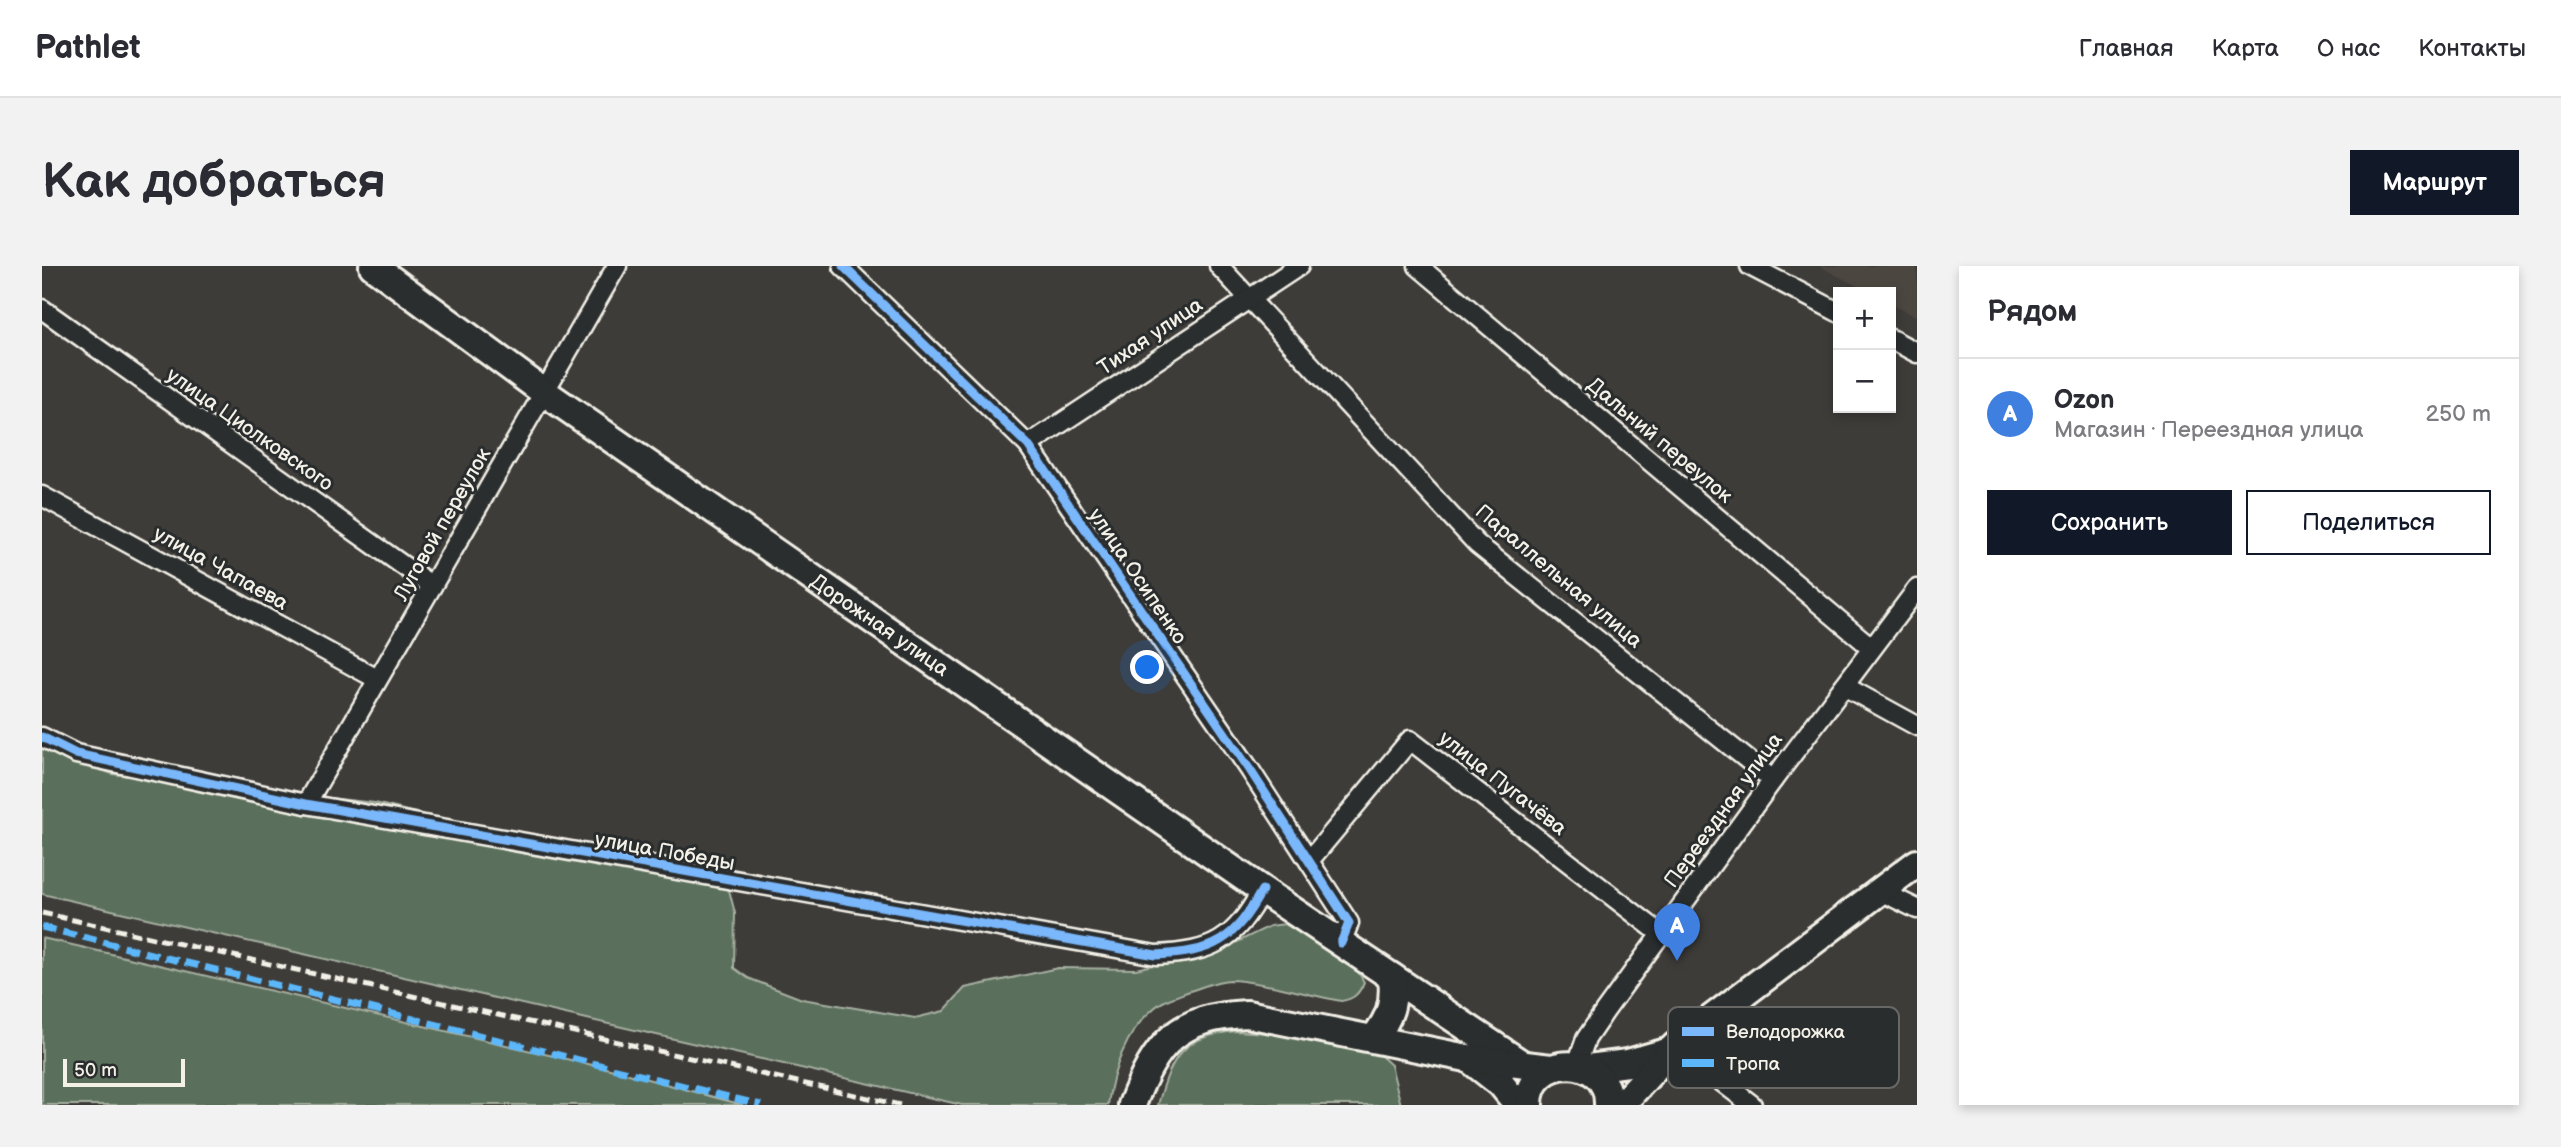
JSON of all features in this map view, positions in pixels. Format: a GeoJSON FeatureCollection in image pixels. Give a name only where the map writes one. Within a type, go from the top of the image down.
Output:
{"type":"FeatureCollection","features":[{"type":"Feature","properties":{"kind":"main road","name":"Дорожная улица"},"geometry":{"type":"LineString","coordinates":[[373,266],[544,392],[1262,890],[1522,1064]]}},
{"type":"Feature","properties":{"kind":"main road"},"geometry":{"type":"LineString","coordinates":[[1726,1007],[1917,863]]}},
{"type":"Feature","properties":{"kind":"main road"},"geometry":{"type":"LineString","coordinates":[[1374,1038],[1386,1023],[1393,1004],[1392,977]]}},
{"type":"Feature","properties":{"kind":"main road"},"geometry":{"type":"LineString","coordinates":[[1132,1105],[1149,1062],[1167,1042],[1190,1024],[1219,1015],[1247,1014],[1468,1058],[1522,1064],[1572,1067],[1628,1063],[1668,1049]]}},
{"type":"Feature","properties":{"kind":"main road"},"geometry":{"type":"LineString","coordinates":[[1621,1105],[1668,1052]]}},
{"type":"Feature","properties":{"kind":"main road"},"geometry":{"type":"LineString","coordinates":[[1468,1058],[1501,1084],[1518,1105]]}},
{"type":"Feature","properties":{"kind":"main road"},"geometry":{"type":"LineString","coordinates":[[1529,1105],[1532,1087],[1572,1067]]}},
{"type":"Feature","properties":{"kind":"main road"},"geometry":{"type":"LineString","coordinates":[[1572,1067],[1604,1085],[1608,1105]]}},
{"type":"Feature","properties":{"kind":"street","name":"улица Осипенко"},"geometry":{"type":"LineString","coordinates":[[843,266],[1028,446],[1349,923],[1341,943]]}},
{"type":"Feature","properties":{"kind":"street","name":"Параллельная улица"},"geometry":{"type":"LineString","coordinates":[[1219,266],[1250,296],[1477,544],[1773,780]]}},
{"type":"Feature","properties":{"kind":"street","name":"Тихая улица"},"geometry":{"type":"LineString","coordinates":[[1028,446],[1250,296],[1299,266]]}},
{"type":"Feature","properties":{"kind":"street","name":"Дальний переулок"},"geometry":{"type":"LineString","coordinates":[[1418,266],[1872,648]]}},
{"type":"Feature","properties":{"kind":"street"},"geometry":{"type":"LineString","coordinates":[[1750,266],[1833,309]]}},
{"type":"Feature","properties":{"kind":"street","name":"Луговой переулок"},"geometry":{"type":"LineString","coordinates":[[306,804],[544,392],[610,269]]}},
{"type":"Feature","properties":{"kind":"street","name":"улица Циолковского"},"geometry":{"type":"LineString","coordinates":[[42,309],[432,586]]}},
{"type":"Feature","properties":{"kind":"street"},"geometry":{"type":"LineString","coordinates":[[1896,342],[1917,353]]}},
{"type":"Feature","properties":{"kind":"street","name":"улица Чапаева"},"geometry":{"type":"LineString","coordinates":[[42,496],[377,679]]}},
{"type":"Feature","properties":{"kind":"street","name":"Переездная улица"},"geometry":{"type":"LineString","coordinates":[[1572,1067],[1586,1039],[1661,934],[1917,589]]}},
{"type":"Feature","properties":{"kind":"street"},"geometry":{"type":"LineString","coordinates":[[1844,686],[1917,726]]}},
{"type":"Feature","properties":{"kind":"street","name":"улица Победы"},"geometry":{"type":"LineString","coordinates":[[42,737],[76,754],[306,804],[1156,955],[1173,954],[1225,940],[1247,919],[1262,890]]}},
{"type":"Feature","properties":{"kind":"street","name":"улица Пугачёва"},"geometry":{"type":"LineString","coordinates":[[1308,861],[1410,740],[1661,934]]}},
{"type":"Feature","properties":{"kind":"street"},"geometry":{"type":"LineString","coordinates":[[1880,891],[1917,909]]}},
{"type":"Feature","properties":{"kind":"street"},"geometry":{"type":"LineString","coordinates":[[1728,1088],[1752,1105]]}},
{"type":"Feature","properties":{"kind":"shaded area"},"geometry":{"type":"Polygon","coordinates":[[[1819,266],[1917,266],[1917,317],[1896,306],[1896,287],[1859,287],[1819,266]]]}},
{"type":"Feature","properties":{"kind":"green space"},"geometry":{"type":"Polygon","coordinates":[[[42,746],[112,774],[375,803],[729,890],[735,913],[734,968],[748,978],[802,999],[915,1018],[944,1011],[965,988],[1058,968],[1136,969],[1227,947],[1270,926],[1285,924],[1355,966],[1364,982],[1356,995],[1341,1001],[1245,981],[1226,980],[1210,984],[1165,1001],[1143,1019],[1122,1053],[1108,1105],[962,1105],[42,894],[42,746]]]}},
{"type":"Feature","properties":{"kind":"green space"},"geometry":{"type":"Polygon","coordinates":[[[42,938],[614,1070],[743,1105],[42,1105],[42,938]]]}},
{"type":"Feature","properties":{"kind":"green space"},"geometry":{"type":"Polygon","coordinates":[[[1236,1031],[1282,1034],[1381,1056],[1391,1065],[1401,1105],[1158,1105],[1168,1073],[1182,1052],[1203,1038],[1236,1031]]]}},
{"type":"Feature","properties":{"kind":"railway"},"geometry":{"type":"LineString","coordinates":[[42,913],[900,1105]]}},
{"type":"Feature","properties":{"kind":"marked path"},"geometry":{"type":"LineString","coordinates":[[42,927],[761,1105]]}},
{"type":"Feature","properties":{"kind":"cycle path"},"geometry":{"type":"LineString","coordinates":[[843,266],[1028,445],[1250,770],[1349,923],[1341,943]]}},
{"type":"Feature","properties":{"kind":"cycle path"},"geometry":{"type":"LineString","coordinates":[[42,737],[76,754],[306,804],[1156,955],[1193,951],[1220,940],[1242,921],[1262,890]]}},
{"type":"Feature","properties":{"kind":"place","name":"Ozon"},"geometry":{"type":"Point","coordinates":[1677,961]}}]}
